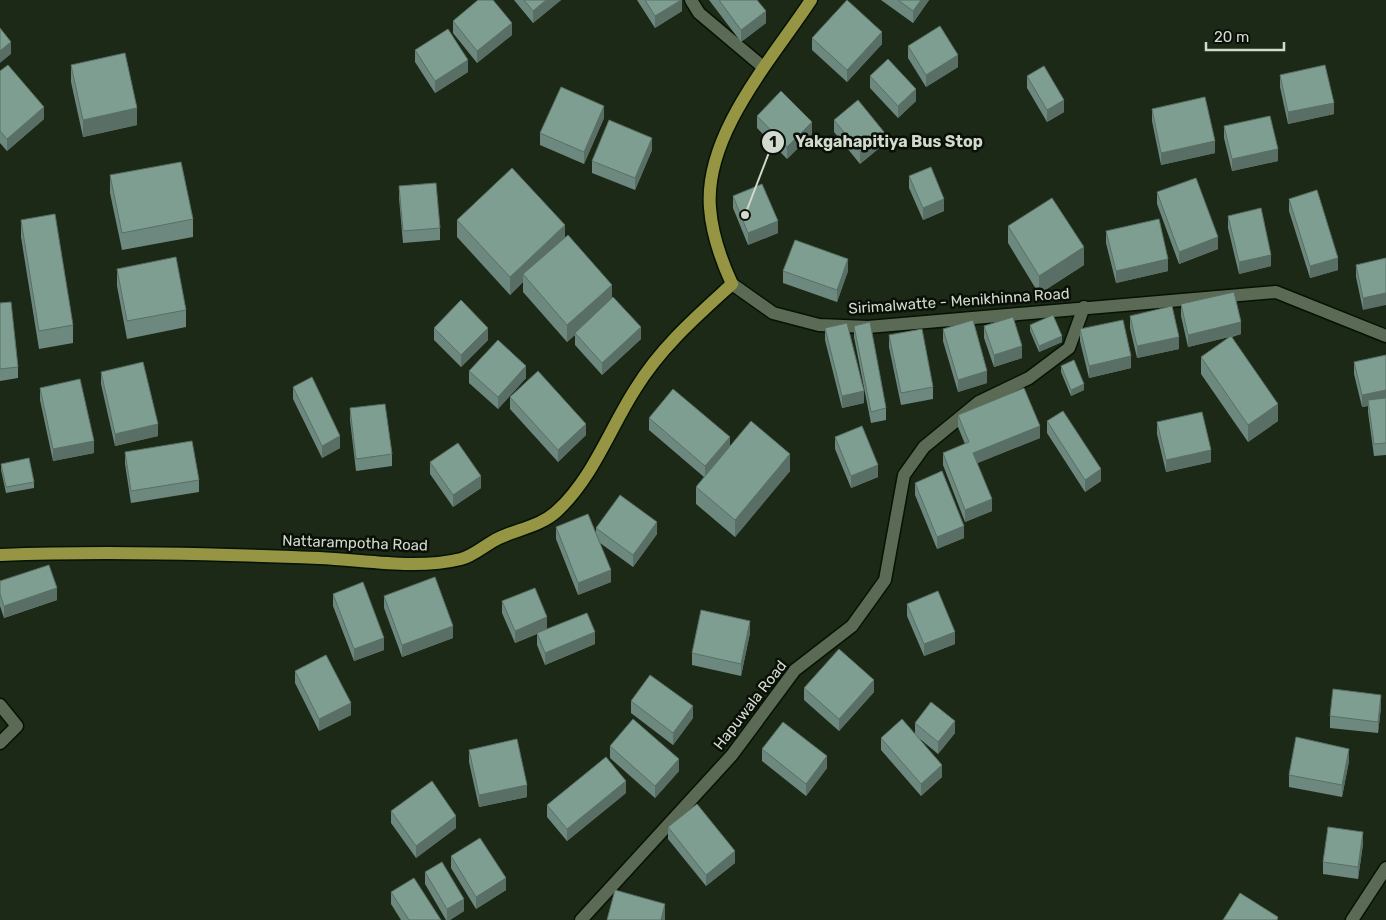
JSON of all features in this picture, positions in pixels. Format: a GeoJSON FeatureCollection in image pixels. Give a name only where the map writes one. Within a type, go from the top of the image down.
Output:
{"type":"FeatureCollection","features":[{"type":"Feature","properties":{"kind":"main road"},"geometry":{"type":"LineString","coordinates":[[732,284],[721,258],[709,207],[717,150],[763,67],[811,0]]}},
{"type":"Feature","properties":{"kind":"main road","name":"Nattarampotha Road"},"geometry":{"type":"LineString","coordinates":[[0,555],[50,553],[310,558],[417,564],[463,559],[498,538],[537,523],[556,512],[585,476],[636,387],[654,361],[671,340],[732,284]]}},
{"type":"Feature","properties":{"kind":"street"},"geometry":{"type":"LineString","coordinates":[[690,0],[699,13],[763,67]]}},
{"type":"Feature","properties":{"kind":"street","name":"Sirimalwatte - Menikhinna Road"},"geometry":{"type":"LineString","coordinates":[[732,284],[773,313],[820,325],[868,327],[1276,292],[1386,336]]}},
{"type":"Feature","properties":{"kind":"street","name":"Hapuwala Road"},"geometry":{"type":"LineString","coordinates":[[581,920],[732,755],[795,670],[852,626],[885,580],[904,475],[924,447],[979,402],[1029,378],[1069,348],[1084,307]]}},
{"type":"Feature","properties":{"kind":"street"},"geometry":{"type":"LineString","coordinates":[[0,705],[17,726],[0,744]]}},
{"type":"Feature","properties":{"kind":"street"},"geometry":{"type":"LineString","coordinates":[[1352,920],[1386,868]]}},
{"type":"Feature","properties":{"kind":"building"},"geometry":{"type":"Polygon","coordinates":[[[478,0],[493,0],[512,23],[477,51],[453,21],[478,0]]]}},
{"type":"Feature","properties":{"kind":"building"},"geometry":{"type":"Polygon","coordinates":[[[524,0],[546,0],[533,11],[524,0]]]}},
{"type":"Feature","properties":{"kind":"building"},"geometry":{"type":"Polygon","coordinates":[[[645,0],[681,0],[655,16],[645,0]]]}},
{"type":"Feature","properties":{"kind":"building"},"geometry":{"type":"Polygon","coordinates":[[[719,0],[757,0],[766,11],[741,30],[719,0]]]}},
{"type":"Feature","properties":{"kind":"building"},"geometry":{"type":"Polygon","coordinates":[[[847,0],[882,32],[847,70],[812,38],[847,0]]]}},
{"type":"Feature","properties":{"kind":"building"},"geometry":{"type":"Polygon","coordinates":[[[898,0],[921,0],[913,11],[898,0]]]}},
{"type":"Feature","properties":{"kind":"building"},"geometry":{"type":"Polygon","coordinates":[[[940,26],[958,55],[926,75],[908,46],[940,26]]]}},
{"type":"Feature","properties":{"kind":"building"},"geometry":{"type":"Polygon","coordinates":[[[0,28],[11,42],[0,51],[0,28]]]}},
{"type":"Feature","properties":{"kind":"building"},"geometry":{"type":"Polygon","coordinates":[[[448,29],[468,60],[435,81],[415,50],[448,29]]]}},
{"type":"Feature","properties":{"kind":"building"},"geometry":{"type":"Polygon","coordinates":[[[125,53],[137,108],[83,120],[71,65],[125,53]]]}},
{"type":"Feature","properties":{"kind":"building"},"geometry":{"type":"Polygon","coordinates":[[[888,59],[916,89],[898,106],[870,76],[888,59]]]}},
{"type":"Feature","properties":{"kind":"building"},"geometry":{"type":"Polygon","coordinates":[[[8,65],[44,107],[7,139],[0,131],[0,71],[8,65]]]}},
{"type":"Feature","properties":{"kind":"building"},"geometry":{"type":"Polygon","coordinates":[[[1325,65],[1334,103],[1288,112],[1280,75],[1325,65]]]}},
{"type":"Feature","properties":{"kind":"building"},"geometry":{"type":"Polygon","coordinates":[[[1044,66],[1064,100],[1047,110],[1027,76],[1044,66]]]}},
{"type":"Feature","properties":{"kind":"building"},"geometry":{"type":"Polygon","coordinates":[[[561,87],[604,106],[584,152],[540,133],[561,87]]]}},
{"type":"Feature","properties":{"kind":"building"},"geometry":{"type":"Polygon","coordinates":[[[781,91],[812,122],[787,147],[757,116],[781,91]]]}},
{"type":"Feature","properties":{"kind":"building"},"geometry":{"type":"Polygon","coordinates":[[[1205,97],[1215,141],[1161,153],[1152,109],[1205,97]]]}},
{"type":"Feature","properties":{"kind":"building"},"geometry":{"type":"Polygon","coordinates":[[[858,100],[884,132],[860,152],[834,120],[858,100]]]}},
{"type":"Feature","properties":{"kind":"building"},"geometry":{"type":"Polygon","coordinates":[[[1270,116],[1278,149],[1232,159],[1224,126],[1270,116]]]}},
{"type":"Feature","properties":{"kind":"building"},"geometry":{"type":"Polygon","coordinates":[[[609,120],[652,138],[635,178],[592,161],[609,120]]]}},
{"type":"Feature","properties":{"kind":"building"},"geometry":{"type":"Polygon","coordinates":[[[181,162],[193,219],[122,233],[110,175],[181,162]]]}},
{"type":"Feature","properties":{"kind":"building"},"geometry":{"type":"Polygon","coordinates":[[[931,167],[944,199],[923,208],[909,176],[931,167]]]}},
{"type":"Feature","properties":{"kind":"building"},"geometry":{"type":"Polygon","coordinates":[[[512,168],[565,225],[510,277],[457,220],[512,168]]]}},
{"type":"Feature","properties":{"kind":"building"},"geometry":{"type":"Polygon","coordinates":[[[1196,178],[1218,237],[1179,252],[1157,192],[1196,178]]]}},
{"type":"Feature","properties":{"kind":"building"},"geometry":{"type":"Polygon","coordinates":[[[436,183],[440,228],[403,231],[399,186],[436,183]]]}},
{"type":"Feature","properties":{"kind":"building"},"geometry":{"type":"Polygon","coordinates":[[[762,184],[778,221],[748,233],[733,196],[762,184]]]}},
{"type":"Feature","properties":{"kind":"building"},"geometry":{"type":"Polygon","coordinates":[[[1317,190],[1338,258],[1310,266],[1289,199],[1317,190]]]}},
{"type":"Feature","properties":{"kind":"building"},"geometry":{"type":"Polygon","coordinates":[[[1052,198],[1084,247],[1039,276],[1008,226],[1052,198]]]}},
{"type":"Feature","properties":{"kind":"building"},"geometry":{"type":"Polygon","coordinates":[[[1261,208],[1271,255],[1239,262],[1228,216],[1261,208]]]}},
{"type":"Feature","properties":{"kind":"building"},"geometry":{"type":"Polygon","coordinates":[[[55,214],[73,325],[39,331],[21,220],[55,214]]]}},
{"type":"Feature","properties":{"kind":"building"},"geometry":{"type":"Polygon","coordinates":[[[1159,219],[1168,259],[1116,271],[1106,231],[1159,219]]]}},
{"type":"Feature","properties":{"kind":"building"},"geometry":{"type":"Polygon","coordinates":[[[568,235],[612,285],[567,325],[523,274],[568,235]]]}},
{"type":"Feature","properties":{"kind":"building"},"geometry":{"type":"Polygon","coordinates":[[[795,240],[848,259],[837,290],[783,271],[795,240]]]}},
{"type":"Feature","properties":{"kind":"building"},"geometry":{"type":"Polygon","coordinates":[[[176,257],[186,310],[127,321],[117,269],[176,257]]]}},
{"type":"Feature","properties":{"kind":"building"},"geometry":{"type":"Polygon","coordinates":[[[1386,258],[1386,293],[1363,298],[1356,265],[1386,258]]]}},
{"type":"Feature","properties":{"kind":"building"},"geometry":{"type":"Polygon","coordinates":[[[1234,292],[1241,322],[1188,335],[1181,304],[1234,292]]]}},
{"type":"Feature","properties":{"kind":"building"},"geometry":{"type":"Polygon","coordinates":[[[613,297],[641,327],[602,363],[575,333],[613,297]]]}},
{"type":"Feature","properties":{"kind":"building"},"geometry":{"type":"Polygon","coordinates":[[[461,300],[488,328],[461,355],[434,328],[461,300]]]}},
{"type":"Feature","properties":{"kind":"building"},"geometry":{"type":"Polygon","coordinates":[[[11,302],[18,367],[0,369],[0,303],[11,302]]]}},
{"type":"Feature","properties":{"kind":"building"},"geometry":{"type":"Polygon","coordinates":[[[1172,306],[1179,337],[1137,346],[1130,316],[1172,306]]]}},
{"type":"Feature","properties":{"kind":"building"},"geometry":{"type":"Polygon","coordinates":[[[1053,315],[1062,336],[1039,346],[1030,325],[1053,315]]]}},
{"type":"Feature","properties":{"kind":"building"},"geometry":{"type":"Polygon","coordinates":[[[1013,317],[1022,346],[994,355],[984,326],[1013,317]]]}},
{"type":"Feature","properties":{"kind":"building"},"geometry":{"type":"Polygon","coordinates":[[[973,320],[987,371],[958,380],[943,329],[973,320]]]}},
{"type":"Feature","properties":{"kind":"building"},"geometry":{"type":"Polygon","coordinates":[[[1123,320],[1131,356],[1089,366],[1080,329],[1123,320]]]}},
{"type":"Feature","properties":{"kind":"building"},"geometry":{"type":"Polygon","coordinates":[[[870,322],[886,408],[871,412],[854,326],[870,322]]]}},
{"type":"Feature","properties":{"kind":"building"},"geometry":{"type":"Polygon","coordinates":[[[847,323],[864,391],[842,396],[825,328],[847,323]]]}},
{"type":"Feature","properties":{"kind":"building"},"geometry":{"type":"Polygon","coordinates":[[[922,329],[933,387],[901,393],[889,335],[922,329]]]}},
{"type":"Feature","properties":{"kind":"building"},"geometry":{"type":"Polygon","coordinates":[[[1231,336],[1278,404],[1248,425],[1201,357],[1231,336]]]}},
{"type":"Feature","properties":{"kind":"building"},"geometry":{"type":"Polygon","coordinates":[[[498,340],[526,366],[498,397],[469,371],[498,340]]]}},
{"type":"Feature","properties":{"kind":"building"},"geometry":{"type":"Polygon","coordinates":[[[1386,355],[1386,390],[1362,395],[1354,362],[1386,355]]]}},
{"type":"Feature","properties":{"kind":"building"},"geometry":{"type":"Polygon","coordinates":[[[1074,360],[1084,384],[1071,390],[1061,366],[1074,360]]]}},
{"type":"Feature","properties":{"kind":"building"},"geometry":{"type":"Polygon","coordinates":[[[143,362],[158,424],[115,434],[101,372],[143,362]]]}},
{"type":"Feature","properties":{"kind":"building"},"geometry":{"type":"Polygon","coordinates":[[[538,371],[586,424],[558,450],[510,397],[538,371]]]}},
{"type":"Feature","properties":{"kind":"building"},"geometry":{"type":"Polygon","coordinates":[[[312,377],[340,436],[322,446],[293,387],[312,377]]]}},
{"type":"Feature","properties":{"kind":"building"},"geometry":{"type":"Polygon","coordinates":[[[80,379],[94,441],[53,449],[40,388],[80,379]]]}},
{"type":"Feature","properties":{"kind":"building"},"geometry":{"type":"Polygon","coordinates":[[[1024,388],[1040,426],[973,453],[992,499],[965,510],[943,453],[969,442],[958,415],[1024,388]]]}},
{"type":"Feature","properties":{"kind":"building"},"geometry":{"type":"Polygon","coordinates":[[[673,389],[730,437],[705,466],[649,418],[673,389]]]}},
{"type":"Feature","properties":{"kind":"building"},"geometry":{"type":"Polygon","coordinates":[[[1386,398],[1386,443],[1374,444],[1368,400],[1386,398]]]}},
{"type":"Feature","properties":{"kind":"building"},"geometry":{"type":"Polygon","coordinates":[[[385,404],[392,454],[356,459],[350,408],[385,404]]]}},
{"type":"Feature","properties":{"kind":"building"},"geometry":{"type":"Polygon","coordinates":[[[1063,411],[1101,469],[1085,480],[1047,421],[1063,411]]]}},
{"type":"Feature","properties":{"kind":"building"},"geometry":{"type":"Polygon","coordinates":[[[1202,412],[1211,450],[1166,460],[1157,422],[1202,412]]]}},
{"type":"Feature","properties":{"kind":"building"},"geometry":{"type":"Polygon","coordinates":[[[751,421],[790,454],[735,520],[696,487],[751,421]]]}},
{"type":"Feature","properties":{"kind":"building"},"geometry":{"type":"Polygon","coordinates":[[[862,426],[878,465],[851,476],[835,437],[862,426]]]}},
{"type":"Feature","properties":{"kind":"building"},"geometry":{"type":"Polygon","coordinates":[[[192,441],[199,480],[131,491],[125,452],[192,441]]]}},
{"type":"Feature","properties":{"kind":"building"},"geometry":{"type":"Polygon","coordinates":[[[458,443],[481,476],[453,495],[430,462],[458,443]]]}},
{"type":"Feature","properties":{"kind":"building"},"geometry":{"type":"Polygon","coordinates":[[[29,458],[34,482],[6,487],[1,464],[29,458]]]}},
{"type":"Feature","properties":{"kind":"building"},"geometry":{"type":"Polygon","coordinates":[[[942,471],[964,526],[937,537],[915,483],[942,471]]]}},
{"type":"Feature","properties":{"kind":"building"},"geometry":{"type":"Polygon","coordinates":[[[620,495],[657,522],[633,555],[596,528],[620,495]]]}},
{"type":"Feature","properties":{"kind":"building"},"geometry":{"type":"Polygon","coordinates":[[[588,514],[611,570],[578,583],[556,527],[588,514]]]}},
{"type":"Feature","properties":{"kind":"building"},"geometry":{"type":"Polygon","coordinates":[[[49,565],[57,588],[4,606],[0,594],[0,581],[49,565]]]}},
{"type":"Feature","properties":{"kind":"building"},"geometry":{"type":"Polygon","coordinates":[[[435,577],[453,626],[402,645],[384,596],[435,577]]]}},
{"type":"Feature","properties":{"kind":"building"},"geometry":{"type":"Polygon","coordinates":[[[363,582],[384,638],[354,649],[333,594],[363,582]]]}},
{"type":"Feature","properties":{"kind":"building"},"geometry":{"type":"Polygon","coordinates":[[[535,588],[547,617],[515,631],[502,601],[535,588]]]}},
{"type":"Feature","properties":{"kind":"building"},"geometry":{"type":"Polygon","coordinates":[[[938,591],[955,632],[924,644],[907,604],[938,591]]]}},
{"type":"Feature","properties":{"kind":"building"},"geometry":{"type":"Polygon","coordinates":[[[701,610],[750,621],[741,664],[692,653],[701,610]]]}},
{"type":"Feature","properties":{"kind":"building"},"geometry":{"type":"Polygon","coordinates":[[[587,613],[595,632],[545,653],[537,633],[587,613]]]}},
{"type":"Feature","properties":{"kind":"building"},"geometry":{"type":"Polygon","coordinates":[[[839,649],[874,680],[839,719],[804,688],[839,649]]]}},
{"type":"Feature","properties":{"kind":"building"},"geometry":{"type":"Polygon","coordinates":[[[326,655],[351,703],[319,719],[295,671],[326,655]]]}},
{"type":"Feature","properties":{"kind":"building"},"geometry":{"type":"Polygon","coordinates":[[[650,675],[693,706],[673,733],[631,701],[650,675]]]}},
{"type":"Feature","properties":{"kind":"building"},"geometry":{"type":"Polygon","coordinates":[[[1333,689],[1381,695],[1378,722],[1330,716],[1333,689]]]}},
{"type":"Feature","properties":{"kind":"building"},"geometry":{"type":"Polygon","coordinates":[[[931,702],[955,721],[938,742],[915,723],[931,702]]]}},
{"type":"Feature","properties":{"kind":"building"},"geometry":{"type":"Polygon","coordinates":[[[633,719],[679,759],[655,786],[610,746],[633,719]]]}},
{"type":"Feature","properties":{"kind":"building"},"geometry":{"type":"Polygon","coordinates":[[[902,719],[942,765],[921,784],[881,738],[902,719]]]}},
{"type":"Feature","properties":{"kind":"building"},"geometry":{"type":"Polygon","coordinates":[[[783,722],[827,756],[806,784],[762,749],[783,722]]]}},
{"type":"Feature","properties":{"kind":"building"},"geometry":{"type":"Polygon","coordinates":[[[1296,737],[1349,749],[1342,785],[1289,775],[1296,737]]]}},
{"type":"Feature","properties":{"kind":"building"},"geometry":{"type":"Polygon","coordinates":[[[517,739],[527,785],[479,795],[469,750],[517,739]]]}},
{"type":"Feature","properties":{"kind":"building"},"geometry":{"type":"Polygon","coordinates":[[[606,757],[626,781],[567,829],[547,805],[606,757]]]}},
{"type":"Feature","properties":{"kind":"building"},"geometry":{"type":"Polygon","coordinates":[[[432,781],[456,816],[416,846],[391,811],[432,781]]]}},
{"type":"Feature","properties":{"kind":"building"},"geometry":{"type":"Polygon","coordinates":[[[697,804],[735,851],[706,875],[668,827],[697,804]]]}},
{"type":"Feature","properties":{"kind":"building"},"geometry":{"type":"Polygon","coordinates":[[[1328,827],[1363,832],[1358,867],[1323,862],[1328,827]]]}},
{"type":"Feature","properties":{"kind":"building"},"geometry":{"type":"Polygon","coordinates":[[[480,838],[506,878],[476,897],[451,856],[480,838]]]}},
{"type":"Feature","properties":{"kind":"building"},"geometry":{"type":"Polygon","coordinates":[[[442,862],[464,899],[447,909],[425,872],[442,862]]]}},
{"type":"Feature","properties":{"kind":"building"},"geometry":{"type":"Polygon","coordinates":[[[414,878],[441,920],[409,920],[391,892],[414,878]]]}},
{"type":"Feature","properties":{"kind":"building"},"geometry":{"type":"Polygon","coordinates":[[[615,890],[665,904],[661,920],[607,920],[615,890]]]}},
{"type":"Feature","properties":{"kind":"building"},"geometry":{"type":"Polygon","coordinates":[[[1240,893],[1278,917],[1277,920],[1223,920],[1240,893]]]}},
{"type":"Feature","properties":{"kind":"place","name":"Yakgahapitiya Bus Stop"},"geometry":{"type":"Point","coordinates":[745,215]}}]}
